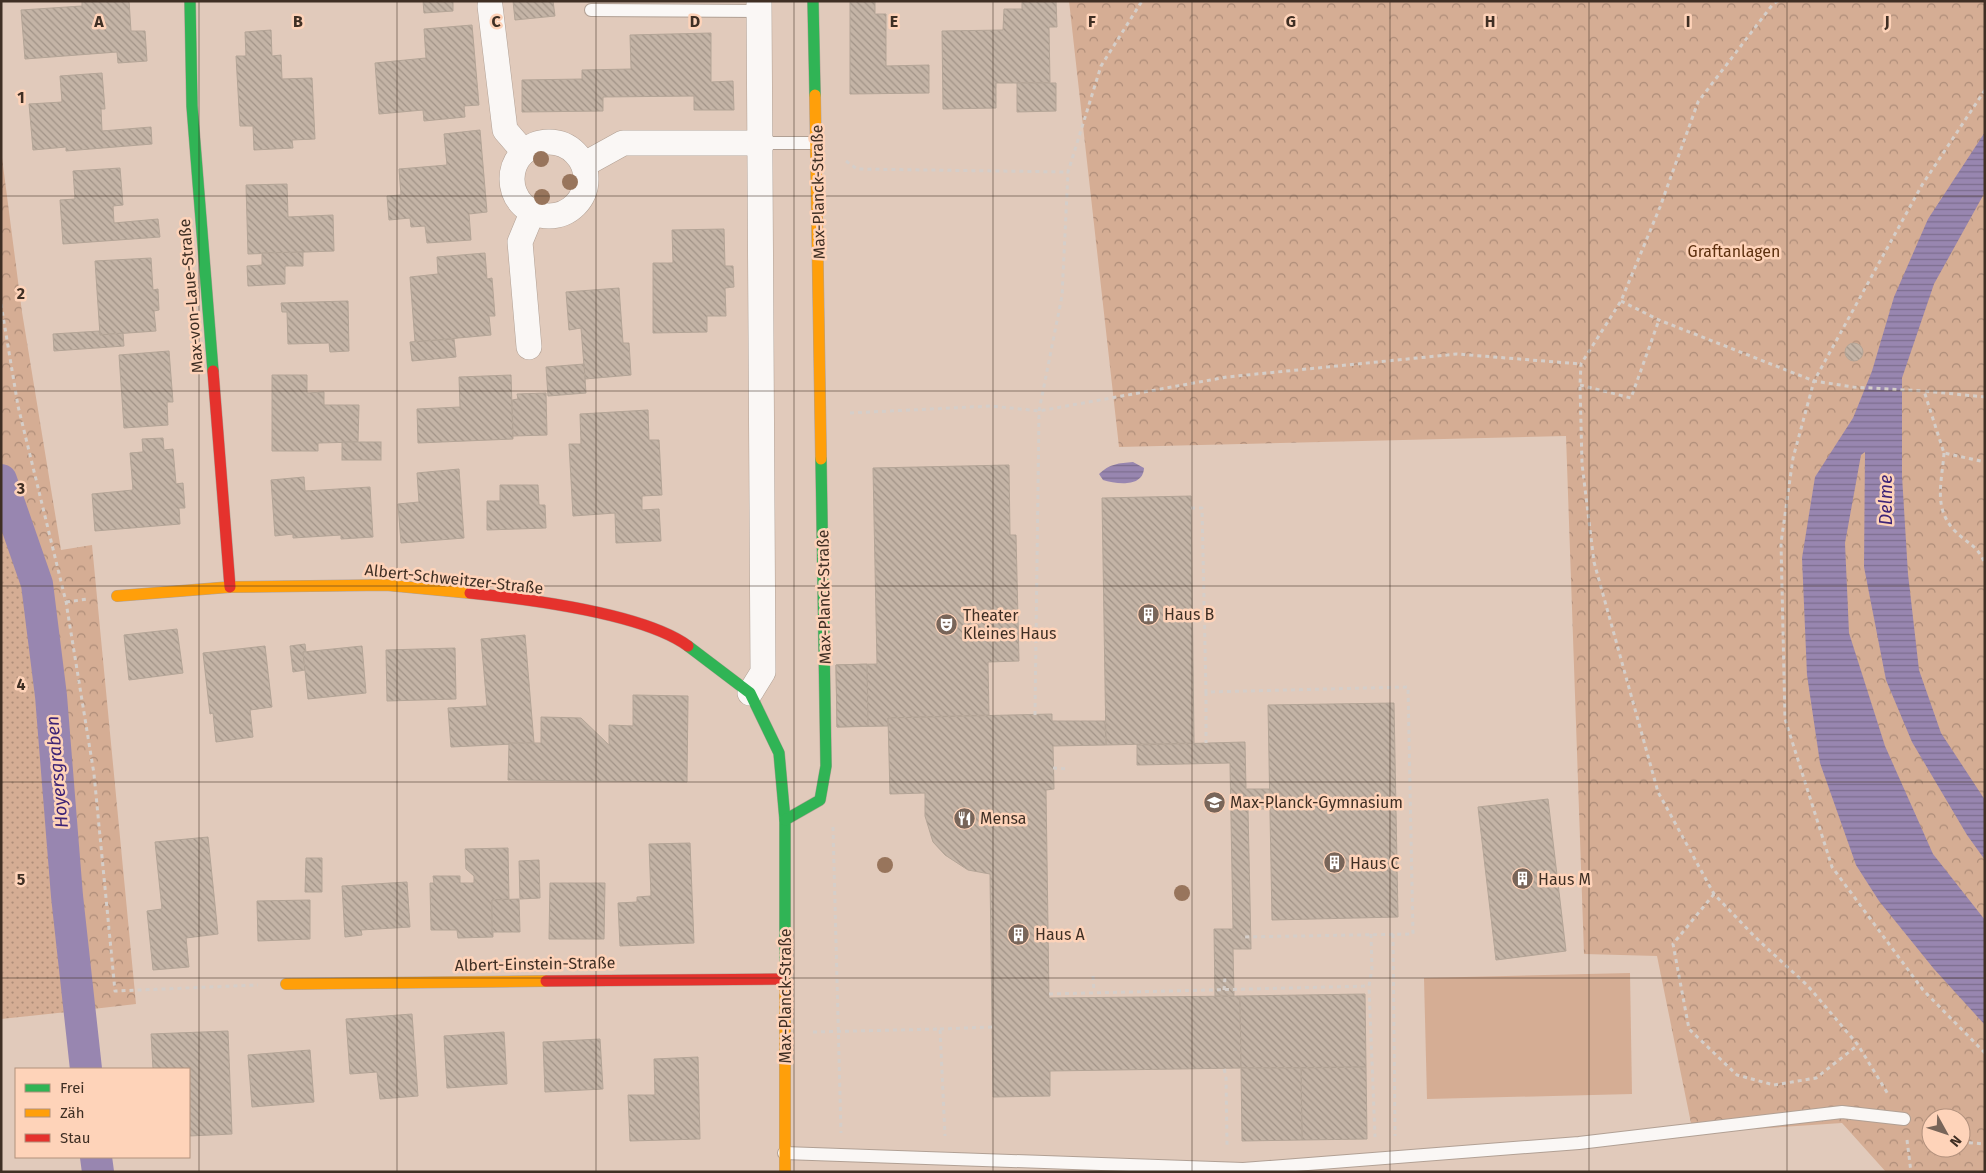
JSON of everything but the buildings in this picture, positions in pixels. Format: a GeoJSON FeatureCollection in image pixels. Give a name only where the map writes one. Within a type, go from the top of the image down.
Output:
{"type":"FeatureCollection","features":[{"type":"Feature","properties":{"kind":"street","name":"Max-von-Laue-Straße"},"geometry":{"type":"LineString","coordinates":[[190,1],[192,106],[230,587]]}},
{"type":"Feature","properties":{"kind":"street","name":"Max-Planck-Straße"},"geometry":{"type":"LineString","coordinates":[[813,1],[817,143],[826,766],[820,800]]}},
{"type":"Feature","properties":{"kind":"street"},"geometry":{"type":"LineString","coordinates":[[490,6],[505,130],[524,152]]}},
{"type":"Feature","properties":{"kind":"street"},"geometry":{"type":"LineString","coordinates":[[750,693],[763,672],[760,6]]}},
{"type":"Feature","properties":{"kind":"street"},"geometry":{"type":"LineString","coordinates":[[556,141],[574,150],[585,164],[586,191],[569,212],[550,217],[532,212],[518,200],[512,183],[512,171],[524,152],[539,142],[556,141]]}},
{"type":"Feature","properties":{"kind":"street"},"geometry":{"type":"LineString","coordinates":[[585,164],[624,143],[762,143]]}},
{"type":"Feature","properties":{"kind":"street"},"geometry":{"type":"LineString","coordinates":[[529,347],[520,242],[532,212]]}},
{"type":"Feature","properties":{"kind":"street","name":"Albert-Schweitzer-Straße"},"geometry":{"type":"LineString","coordinates":[[117,596],[230,587],[386,585],[510,597],[623,618],[677,638],[750,693],[779,753],[785,820]]}},
{"type":"Feature","properties":{"kind":"street"},"geometry":{"type":"LineString","coordinates":[[785,820],[820,800]]}},
{"type":"Feature","properties":{"kind":"street","name":"Max-Planck-Straße"},"geometry":{"type":"LineString","coordinates":[[785,820],[785,1172]]}},
{"type":"Feature","properties":{"kind":"street","name":"Albert-Einstein-Straße"},"geometry":{"type":"LineString","coordinates":[[286,984],[784,979]]}},
{"type":"Feature","properties":{"kind":"lane"},"geometry":{"type":"LineString","coordinates":[[591,10],[760,6]]}},
{"type":"Feature","properties":{"kind":"lane"},"geometry":{"type":"LineString","coordinates":[[762,143],[817,143]]}},
{"type":"Feature","properties":{"kind":"lane"},"geometry":{"type":"LineString","coordinates":[[784,1153],[1243,1169],[1396,1159],[1579,1143],[1842,1112],[1904,1119]]}},
{"type":"Feature","properties":{"kind":"path"},"geometry":{"type":"LineString","coordinates":[[1034,715],[1039,411],[1062,296],[1068,172],[1101,66],[1142,1]]}},
{"type":"Feature","properties":{"kind":"path"},"geometry":{"type":"LineString","coordinates":[[1778,1],[1771,3],[1698,102],[1660,207],[1621,301],[1581,364],[1582,464],[1594,562],[1658,792],[1714,894],[1755,937],[1808,986],[1858,1044],[1904,1119],[1911,1172]]}},
{"type":"Feature","properties":{"kind":"path"},"geometry":{"type":"LineString","coordinates":[[1985,90],[1922,186],[1814,381],[1793,458],[1781,543],[1785,719],[1832,867],[1923,990],[1985,1053]]}},
{"type":"Feature","properties":{"kind":"path"},"geometry":{"type":"LineString","coordinates":[[817,143],[857,168],[1068,172]]}},
{"type":"Feature","properties":{"kind":"path"},"geometry":{"type":"LineString","coordinates":[[1621,301],[1659,320],[1814,381],[1861,387],[1908,389],[1985,397]]}},
{"type":"Feature","properties":{"kind":"path"},"geometry":{"type":"LineString","coordinates":[[1,304],[18,406],[66,602],[94,774],[115,991],[286,984]]}},
{"type":"Feature","properties":{"kind":"path"},"geometry":{"type":"LineString","coordinates":[[1580,385],[1631,398],[1659,320]]}},
{"type":"Feature","properties":{"kind":"path"},"geometry":{"type":"LineString","coordinates":[[821,414],[991,406],[1039,411],[1227,377],[1457,354],[1581,364]]}},
{"type":"Feature","properties":{"kind":"path"},"geometry":{"type":"LineString","coordinates":[[1924,391],[1944,453],[1940,506],[1954,530],[1980,551],[1985,564]]}},
{"type":"Feature","properties":{"kind":"path"},"geometry":{"type":"LineString","coordinates":[[1944,453],[1985,462]]}},
{"type":"Feature","properties":{"kind":"path"},"geometry":{"type":"LineString","coordinates":[[1191,508],[1202,508],[1206,743]]}},
{"type":"Feature","properties":{"kind":"path"},"geometry":{"type":"LineString","coordinates":[[1206,692],[1408,687],[1413,934],[1241,937]]}},
{"type":"Feature","properties":{"kind":"path"},"geometry":{"type":"LineString","coordinates":[[1053,768],[1069,768]]}},
{"type":"Feature","properties":{"kind":"path"},"geometry":{"type":"LineString","coordinates":[[820,800],[832,825],[841,1155]]}},
{"type":"Feature","properties":{"kind":"path"},"geometry":{"type":"LineString","coordinates":[[1714,894],[1674,944],[1689,1029],[1737,1074],[1774,1085],[1816,1078],[1858,1044]]}},
{"type":"Feature","properties":{"kind":"path"},"geometry":{"type":"LineString","coordinates":[[1371,934],[1372,969],[1369,986],[1374,1116]]}},
{"type":"Feature","properties":{"kind":"path"},"geometry":{"type":"LineString","coordinates":[[1393,934],[1396,1159]]}},
{"type":"Feature","properties":{"kind":"path"},"geometry":{"type":"LineString","coordinates":[[1093,976],[1094,992]]}},
{"type":"Feature","properties":{"kind":"path"},"geometry":{"type":"LineString","coordinates":[[1224,977],[1224,990]]}},
{"type":"Feature","properties":{"kind":"path"},"geometry":{"type":"LineString","coordinates":[[1049,994],[1369,986]]}},
{"type":"Feature","properties":{"kind":"path"},"geometry":{"type":"LineString","coordinates":[[786,1033],[992,1027]]}},
{"type":"Feature","properties":{"kind":"path"},"geometry":{"type":"LineString","coordinates":[[940,1029],[946,1159]]}},
{"type":"Feature","properties":{"kind":"path"},"geometry":{"type":"LineString","coordinates":[[1224,1069],[1226,1076],[1227,1145]]}},
{"type":"Feature","properties":{"kind":"path"},"geometry":{"type":"LineString","coordinates":[[1971,1143],[1985,1144]]}},
{"type":"Feature","properties":{"kind":"green space","name":"Graftanlagen"},"geometry":{"type":"Polygon","coordinates":[[[1069,1],[1985,1],[1985,1172],[1886,1172],[1842,1123],[1693,1133],[1657,956],[1584,954],[1566,436],[1119,447],[1069,1]]]}},
{"type":"Feature","properties":{"kind":"green space"},"geometry":{"type":"Polygon","coordinates":[[[1,150],[22,312],[61,550],[92,545],[136,1004],[67,1012],[25,595],[1,521],[1,150]]]}},
{"type":"Feature","properties":{"kind":"green space"},"geometry":{"type":"Polygon","coordinates":[[[1,521],[25,595],[67,1012],[1,1019],[1,521]]]}},
{"type":"Feature","properties":{"kind":"green space"},"geometry":{"type":"Polygon","coordinates":[[[1630,973],[1632,1094],[1427,1099],[1424,978],[1630,973]]]}},
{"type":"Feature","properties":{"kind":"water","name":"Delme"},"geometry":{"type":"Polygon","coordinates":[[[1985,132],[1985,192],[1934,284],[1902,378],[1902,476],[1908,574],[1919,670],[1941,733],[1985,800],[1985,860],[1967,835],[1912,742],[1886,680],[1864,567],[1865,452],[1861,455],[1845,543],[1849,633],[1885,746],[1933,854],[1985,920],[1985,1025],[1934,969],[1879,901],[1856,865],[1820,763],[1807,675],[1802,558],[1815,477],[1853,418],[1872,371],[1894,297],[1928,219],[1985,132]]]}},
{"type":"Feature","properties":{"kind":"water"},"geometry":{"type":"Polygon","coordinates":[[[1133,462],[1144,468],[1139,479],[1134,482],[1121,483],[1103,480],[1099,474],[1114,465],[1133,462]]]}},
{"type":"Feature","properties":{"kind":"waterway","name":"Hoyersgraben"},"geometry":{"type":"LineString","coordinates":[[1,480],[37,584],[51,696],[67,896],[86,1068]]}},
{"type":"Feature","properties":{"kind":"waterway","name":"Hoyersgraben"},"geometry":{"type":"LineString","coordinates":[[96,1158],[98,1172]]}},
{"type":"Feature","properties":{"kind":"traffic: fast"},"geometry":{"type":"LineString","coordinates":[[190,1],[192,106],[213,371]]}},
{"type":"Feature","properties":{"kind":"traffic: fast"},"geometry":{"type":"LineString","coordinates":[[813,1],[815,95]]}},
{"type":"Feature","properties":{"kind":"traffic: fast"},"geometry":{"type":"LineString","coordinates":[[785,820],[820,800],[826,766],[821,459]]}},
{"type":"Feature","properties":{"kind":"traffic: fast"},"geometry":{"type":"LineString","coordinates":[[688,646],[750,693],[779,753],[785,820],[785,985]]}},
{"type":"Feature","properties":{"kind":"traffic: slow"},"geometry":{"type":"LineString","coordinates":[[815,95],[821,459]]}},
{"type":"Feature","properties":{"kind":"traffic: slow"},"geometry":{"type":"LineString","coordinates":[[117,596],[230,587],[386,585],[470,593]]}},
{"type":"Feature","properties":{"kind":"traffic: slow"},"geometry":{"type":"LineString","coordinates":[[286,984],[546,981]]}},
{"type":"Feature","properties":{"kind":"traffic: slow"},"geometry":{"type":"LineString","coordinates":[[785,985],[785,1172]]}},
{"type":"Feature","properties":{"kind":"traffic: jam"},"geometry":{"type":"LineString","coordinates":[[213,371],[230,587]]}},
{"type":"Feature","properties":{"kind":"traffic: jam"},"geometry":{"type":"LineString","coordinates":[[470,593],[522,599],[614,616],[668,634],[688,646]]}},
{"type":"Feature","properties":{"kind":"traffic: jam"},"geometry":{"type":"LineString","coordinates":[[546,981],[784,979]]}},
{"type":"Feature","properties":{"kind":"place","name":"Haus B"},"geometry":{"type":"Point","coordinates":[1148,614]}},
{"type":"Feature","properties":{"kind":"place","name":"Theater Kleines Haus"},"geometry":{"type":"Point","coordinates":[947,624]}},
{"type":"Feature","properties":{"kind":"place","name":"Max-Planck-Gymnasium"},"geometry":{"type":"Point","coordinates":[1214,802]}},
{"type":"Feature","properties":{"kind":"place","name":"Mensa"},"geometry":{"type":"Point","coordinates":[964,818]}},
{"type":"Feature","properties":{"kind":"place","name":"Haus C"},"geometry":{"type":"Point","coordinates":[1334,863]}},
{"type":"Feature","properties":{"kind":"place","name":"Haus M"},"geometry":{"type":"Point","coordinates":[1522,879]}},
{"type":"Feature","properties":{"kind":"place","name":"Haus A"},"geometry":{"type":"Point","coordinates":[1019,934]}}]}
